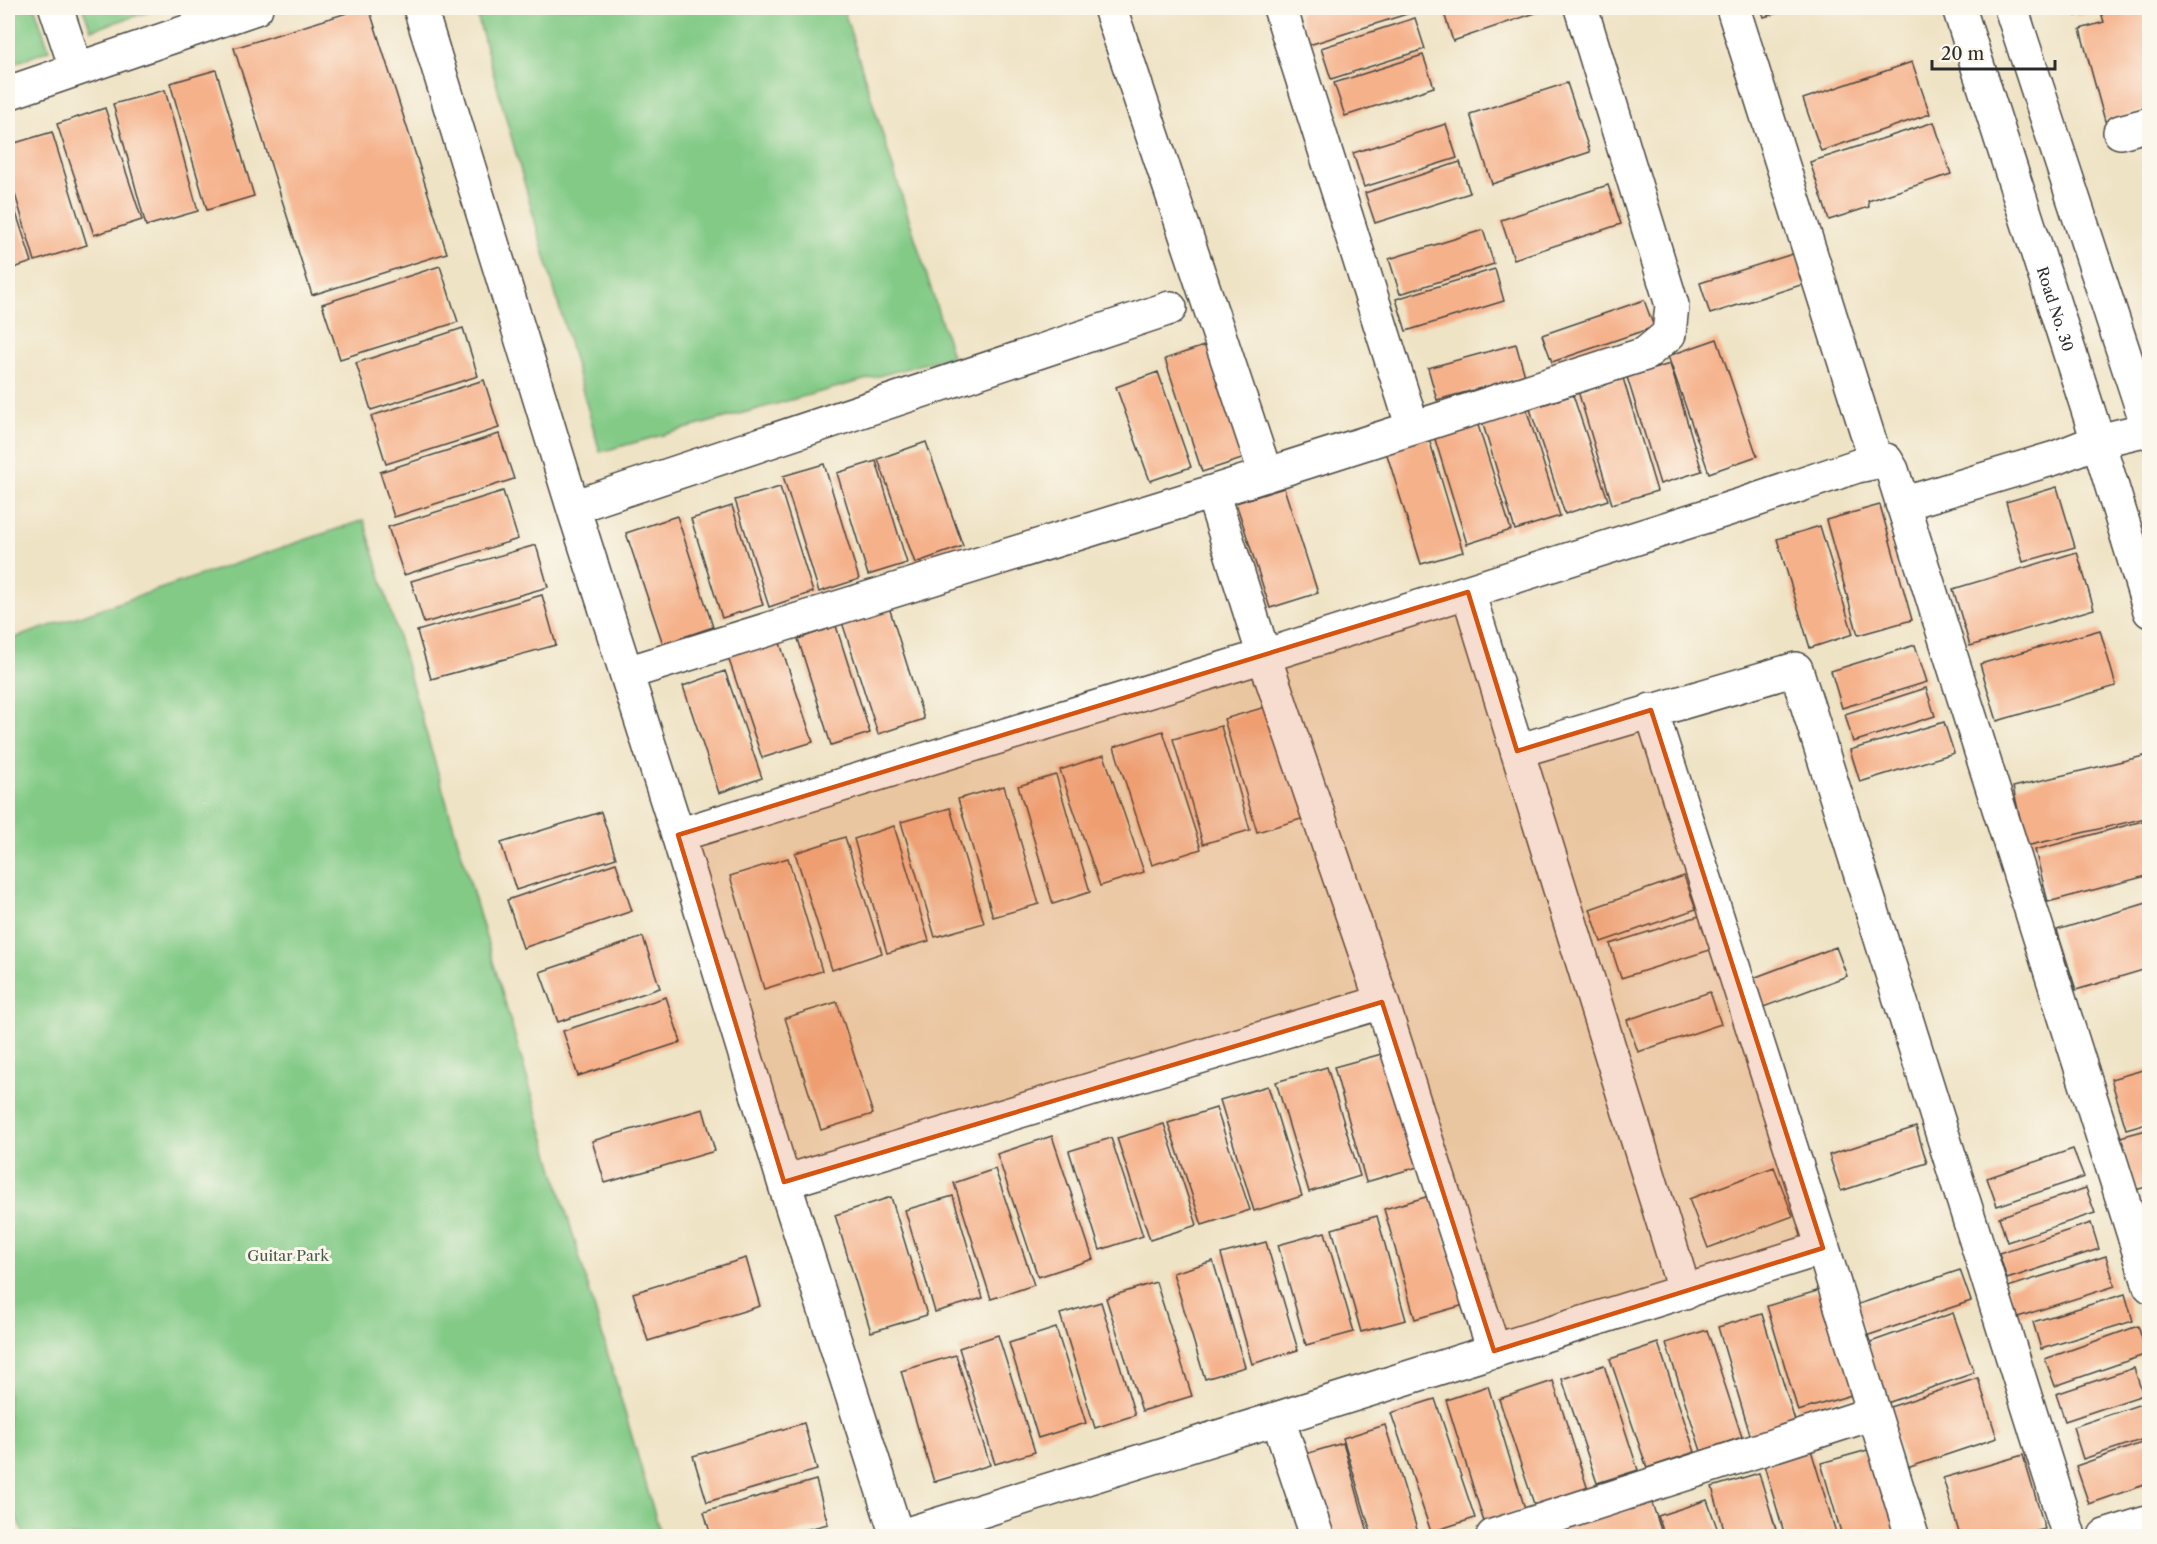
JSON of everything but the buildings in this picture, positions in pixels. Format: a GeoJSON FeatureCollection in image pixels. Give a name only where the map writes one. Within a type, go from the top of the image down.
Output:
{"type":"FeatureCollection","features":[{"type":"Feature","properties":{"kind":"street"},"geometry":{"type":"LineString","coordinates":[[56,8],[76,68]]}},
{"type":"Feature","properties":{"kind":"street"},"geometry":{"type":"LineString","coordinates":[[8,93],[256,8]]}},
{"type":"Feature","properties":{"kind":"street"},"geometry":{"type":"LineString","coordinates":[[420,8],[784,1182],[899,1536],[1685,1293],[1823,1248]]}},
{"type":"Feature","properties":{"kind":"street"},"geometry":{"type":"LineString","coordinates":[[1110,8],[1266,475]]}},
{"type":"Feature","properties":{"kind":"street"},"geometry":{"type":"LineString","coordinates":[[1280,8],[1413,428]]}},
{"type":"Feature","properties":{"kind":"street"},"geometry":{"type":"LineString","coordinates":[[627,673],[1212,492],[1645,354],[1669,334],[1672,305],[1581,8]]}},
{"type":"Feature","properties":{"kind":"street"},"geometry":{"type":"LineString","coordinates":[[1733,8],[1876,461]]}},
{"type":"Feature","properties":{"kind":"street","name":"Road No. 30"},"geometry":{"type":"LineString","coordinates":[[1959,8],[2150,611]]}},
{"type":"Feature","properties":{"kind":"street"},"geometry":{"type":"LineString","coordinates":[[1902,504],[2055,458],[2098,441],[2149,431],[2011,8]]}},
{"type":"Feature","properties":{"kind":"street"},"geometry":{"type":"LineString","coordinates":[[573,507],[1170,308]]}},
{"type":"Feature","properties":{"kind":"street"},"geometry":{"type":"LineString","coordinates":[[678,835],[1263,656],[1876,461],[1886,460],[1889,463],[2150,1286]]}},
{"type":"Feature","properties":{"kind":"street"},"geometry":{"type":"LineString","coordinates":[[1212,492],[1263,656],[1382,1002],[1494,1351]]}},
{"type":"Feature","properties":{"kind":"street"},"geometry":{"type":"LineString","coordinates":[[1468,592],[1685,1293]]}},
{"type":"Feature","properties":{"kind":"street"},"geometry":{"type":"LineString","coordinates":[[1517,751],[1796,669],[2069,1536]]}},
{"type":"Feature","properties":{"kind":"street"},"geometry":{"type":"LineString","coordinates":[[1651,710],[1823,1248],[1912,1536]]}},
{"type":"Feature","properties":{"kind":"street"},"geometry":{"type":"LineString","coordinates":[[784,1182],[1382,1002]]}},
{"type":"Feature","properties":{"kind":"street"},"geometry":{"type":"LineString","coordinates":[[1493,1536],[1874,1413]]}},
{"type":"Feature","properties":{"kind":"street"},"geometry":{"type":"LineString","coordinates":[[1278,1419],[1317,1536]]}},
{"type":"Feature","properties":{"kind":"street"},"geometry":{"type":"LineString","coordinates":[[2105,1536],[2150,1522]]}},
{"type":"Feature","properties":{"kind":"highlighted area"},"geometry":{"type":"Polygon","coordinates":[[[1468,592],[1517,751],[1651,710],[1823,1248],[1494,1351],[1382,1002],[784,1182],[678,835],[1468,592]]]}},
{"type":"Feature","properties":{"kind":"green space"},"geometry":{"type":"Polygon","coordinates":[[[8,8],[35,8],[49,50],[8,66],[8,8]]]}},
{"type":"Feature","properties":{"kind":"green space"},"geometry":{"type":"Polygon","coordinates":[[[83,8],[161,8],[91,30],[83,8]]]}},
{"type":"Feature","properties":{"kind":"green space"},"geometry":{"type":"Polygon","coordinates":[[[475,8],[843,8],[952,356],[600,452],[475,8]]]}},
{"type":"Feature","properties":{"kind":"green space","name":"Guitar Park"},"geometry":{"type":"Polygon","coordinates":[[[364,520],[661,1536],[25,1536],[8,1499],[8,640],[364,520]]]}}]}
